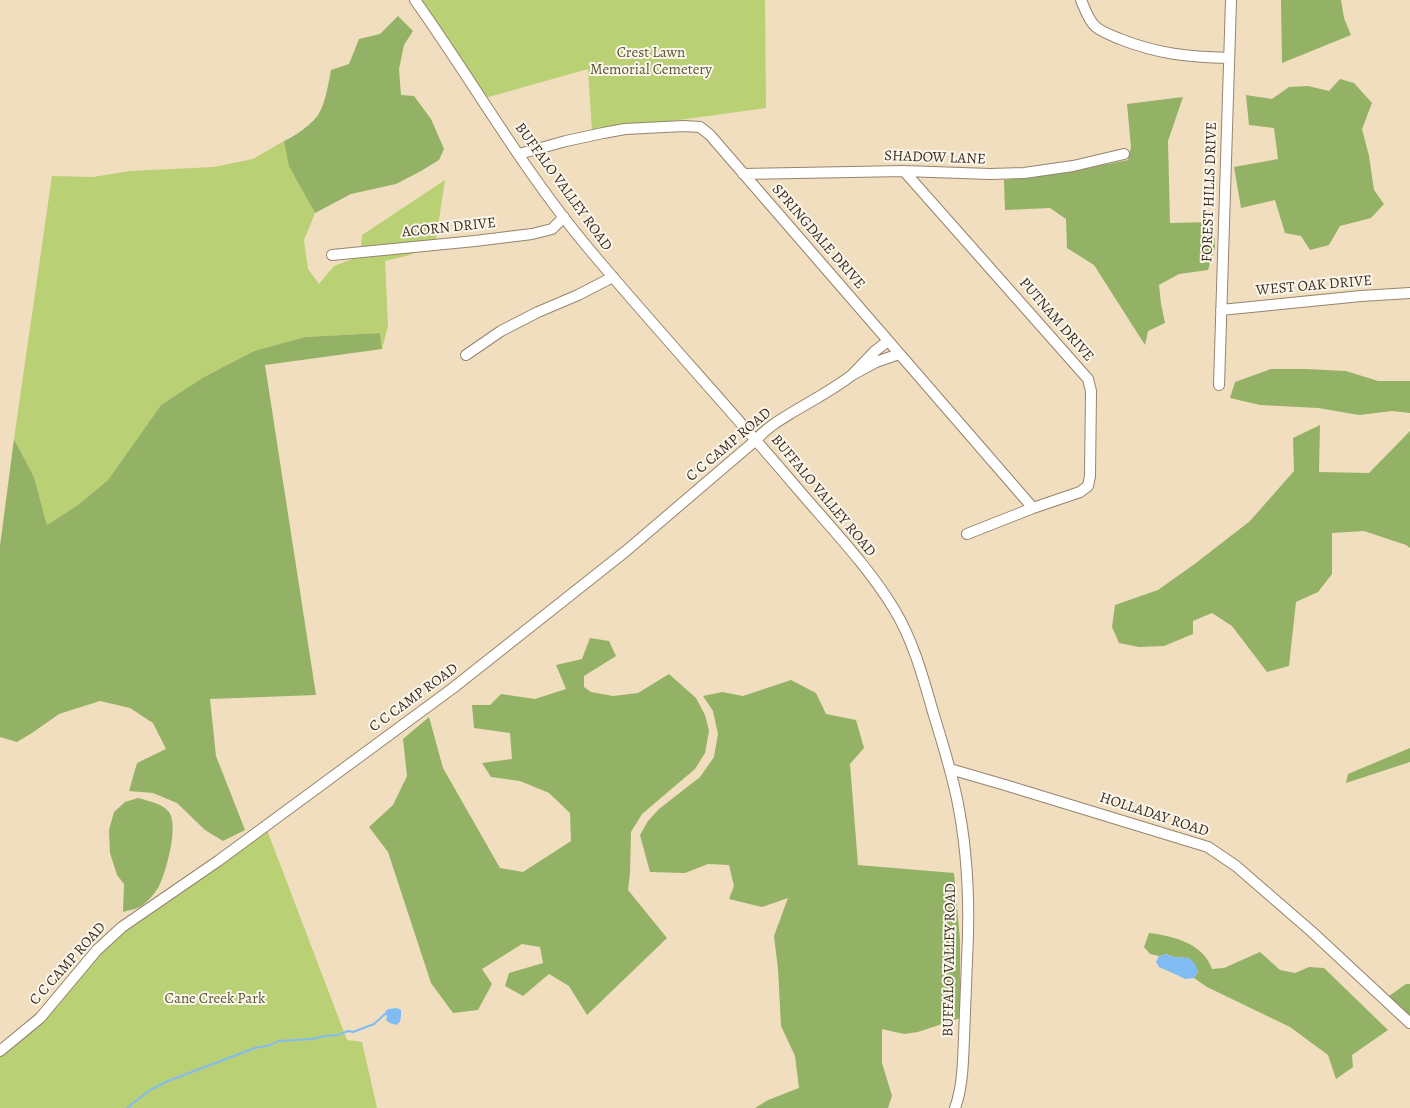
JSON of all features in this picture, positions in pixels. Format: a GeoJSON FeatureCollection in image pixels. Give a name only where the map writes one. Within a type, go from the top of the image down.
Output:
{"type":"FeatureCollection","features":[{"type":"Feature","properties":{"kind":"street","name":"BUFFALO VALLEY ROAD"},"geometry":{"type":"LineString","coordinates":[[415,0],[564,218],[875,581],[906,631],[950,769],[964,841],[968,888],[968,934],[962,1077],[955,1108]]}},
{"type":"Feature","properties":{"kind":"street"},"geometry":{"type":"LineString","coordinates":[[1082,0],[1088,15],[1096,27],[1131,43],[1170,54],[1204,58],[1229,58]]}},
{"type":"Feature","properties":{"kind":"street","name":"FOREST HILLS DRIVE"},"geometry":{"type":"LineString","coordinates":[[1219,385],[1231,0]]}},
{"type":"Feature","properties":{"kind":"street","name":"SPRINGDALE DRIVE"},"geometry":{"type":"LineString","coordinates":[[519,154],[602,133],[684,126],[700,127],[710,135],[1033,508]]}},
{"type":"Feature","properties":{"kind":"street","name":"SHADOW LANE"},"geometry":{"type":"LineString","coordinates":[[743,174],[904,170],[990,174],[1024,173],[1073,166],[1124,154]]}},
{"type":"Feature","properties":{"kind":"street","name":"PUTNAM DRIVE"},"geometry":{"type":"LineString","coordinates":[[904,170],[1088,379],[1091,391],[1090,476],[1088,486],[1080,492],[967,534]]}},
{"type":"Feature","properties":{"kind":"street","name":"ACORN DRIVE"},"geometry":{"type":"LineString","coordinates":[[332,255],[532,234],[552,229],[564,218]]}},
{"type":"Feature","properties":{"kind":"street"},"geometry":{"type":"LineString","coordinates":[[466,355],[508,328],[538,312],[578,295],[613,277]]}},
{"type":"Feature","properties":{"kind":"street","name":"WEST OAK DRIVE"},"geometry":{"type":"LineString","coordinates":[[1221,310],[1410,293]]}},
{"type":"Feature","properties":{"kind":"street"},"geometry":{"type":"LineString","coordinates":[[852,375],[875,351],[888,341]]}},
{"type":"Feature","properties":{"kind":"street"},"geometry":{"type":"LineString","coordinates":[[852,375],[876,362],[899,354]]}},
{"type":"Feature","properties":{"kind":"street","name":"C C CAMP ROAD"},"geometry":{"type":"LineString","coordinates":[[0,1051],[40,1018],[97,950],[122,927],[218,861],[453,688],[626,551],[762,433],[835,388],[852,375]]}},
{"type":"Feature","properties":{"kind":"street","name":"HOLLADAY ROAD"},"geometry":{"type":"LineString","coordinates":[[950,769],[1208,847],[1236,866],[1311,931],[1410,1022]]}},
{"type":"Feature","properties":{"kind":"green space","name":"Crest Lawn Memorial Cemetery"},"geometry":{"type":"Polygon","coordinates":[[[419,0],[765,0],[766,108],[592,132],[588,69],[485,98],[419,0]]]}},
{"type":"Feature","properties":{"kind":"green space"},"geometry":{"type":"Polygon","coordinates":[[[1281,0],[1341,0],[1344,18],[1351,35],[1282,63],[1281,0]]]}},
{"type":"Feature","properties":{"kind":"green space"},"geometry":{"type":"Polygon","coordinates":[[[398,16],[413,31],[404,45],[399,69],[401,95],[414,96],[431,119],[444,149],[439,160],[396,184],[351,194],[315,213],[289,166],[284,141],[293,137],[318,115],[325,99],[331,70],[349,64],[359,39],[380,34],[398,16]]]}},
{"type":"Feature","properties":{"kind":"green space"},"geometry":{"type":"Polygon","coordinates":[[[1340,79],[1354,83],[1372,103],[1362,129],[1369,156],[1374,190],[1384,204],[1371,218],[1340,226],[1329,245],[1310,250],[1301,236],[1285,233],[1275,200],[1241,208],[1234,167],[1278,159],[1274,128],[1249,125],[1246,95],[1272,99],[1289,87],[1308,86],[1329,91],[1340,79]]]}},
{"type":"Feature","properties":{"kind":"green space"},"geometry":{"type":"Polygon","coordinates":[[[1183,97],[1168,141],[1170,223],[1213,222],[1215,247],[1208,270],[1179,274],[1159,285],[1165,323],[1148,331],[1145,345],[1094,265],[1067,248],[1066,219],[1050,208],[1005,210],[1004,180],[1062,173],[1128,160],[1131,147],[1127,104],[1183,97]]]}},
{"type":"Feature","properties":{"kind":"green space"},"geometry":{"type":"Polygon","coordinates":[[[284,141],[290,166],[315,213],[304,240],[308,269],[319,284],[334,266],[360,256],[362,235],[445,180],[436,239],[410,255],[385,261],[388,326],[382,349],[380,333],[305,337],[254,351],[204,377],[161,405],[108,480],[78,505],[47,525],[34,477],[14,439],[52,176],[93,177],[130,171],[214,167],[253,159],[284,141]]]}},
{"type":"Feature","properties":{"kind":"green space"},"geometry":{"type":"Polygon","coordinates":[[[380,333],[382,349],[265,365],[316,695],[210,699],[216,756],[245,830],[223,841],[205,830],[177,803],[153,793],[129,791],[137,763],[166,749],[153,723],[130,708],[100,701],[59,714],[17,742],[0,737],[0,546],[14,439],[34,477],[47,525],[78,505],[108,480],[161,405],[204,377],[254,351],[305,337],[380,333]]]}},
{"type":"Feature","properties":{"kind":"green space"},"geometry":{"type":"Polygon","coordinates":[[[1271,369],[1346,371],[1378,381],[1410,381],[1410,413],[1392,411],[1359,415],[1318,408],[1260,405],[1230,398],[1235,382],[1271,369]]]}},
{"type":"Feature","properties":{"kind":"green space"},"geometry":{"type":"Polygon","coordinates":[[[1320,425],[1319,472],[1369,473],[1410,431],[1410,548],[1364,531],[1332,533],[1332,574],[1318,592],[1296,602],[1289,666],[1267,672],[1232,626],[1212,613],[1193,621],[1193,634],[1164,646],[1139,647],[1119,643],[1112,627],[1115,605],[1158,590],[1250,521],[1294,471],[1293,438],[1320,425]]]}},
{"type":"Feature","properties":{"kind":"green space"},"geometry":{"type":"Polygon","coordinates":[[[590,638],[609,641],[616,656],[584,676],[584,687],[591,692],[613,696],[638,693],[669,674],[696,698],[705,715],[709,731],[705,753],[695,769],[642,814],[631,832],[628,890],[667,938],[587,1015],[569,986],[549,974],[523,996],[505,986],[509,973],[543,963],[540,947],[522,944],[482,969],[492,984],[478,1010],[453,1013],[431,983],[388,852],[369,827],[393,805],[407,776],[403,739],[429,717],[443,768],[500,868],[523,872],[571,841],[570,813],[549,793],[520,781],[491,777],[482,763],[512,759],[510,733],[474,728],[472,705],[490,705],[501,694],[535,699],[566,689],[556,665],[582,659],[590,638]]]}},
{"type":"Feature","properties":{"kind":"green space"},"geometry":{"type":"Polygon","coordinates":[[[791,680],[816,693],[826,714],[856,720],[864,748],[850,764],[858,865],[954,873],[960,940],[960,1018],[918,1032],[904,1034],[882,1029],[882,1063],[892,1096],[888,1108],[755,1108],[768,1100],[799,1088],[795,1056],[781,1026],[774,936],[788,898],[762,907],[729,899],[734,886],[729,865],[708,864],[685,873],[650,872],[640,835],[648,821],[659,809],[700,777],[714,757],[718,734],[713,711],[703,696],[722,692],[743,696],[791,680]]]}},
{"type":"Feature","properties":{"kind":"green space"},"geometry":{"type":"Polygon","coordinates":[[[1410,748],[1410,762],[1346,783],[1348,774],[1410,748]]]}},
{"type":"Feature","properties":{"kind":"green space"},"geometry":{"type":"Polygon","coordinates":[[[138,798],[159,804],[169,812],[172,819],[172,838],[165,870],[156,891],[142,906],[123,912],[124,884],[117,875],[110,853],[109,830],[114,812],[125,802],[138,798]]]}},
{"type":"Feature","properties":{"kind":"green space","name":"Cane Creek Park"},"geometry":{"type":"Polygon","coordinates":[[[267,830],[347,1040],[362,1042],[377,1108],[0,1108],[0,1054],[112,940],[267,830]]]}},
{"type":"Feature","properties":{"kind":"green space"},"geometry":{"type":"Polygon","coordinates":[[[1149,933],[1168,936],[1186,942],[1202,953],[1212,969],[1224,968],[1260,952],[1280,970],[1295,973],[1309,967],[1324,968],[1388,1030],[1352,1055],[1353,1067],[1336,1079],[1328,1055],[1290,1027],[1207,987],[1194,978],[1198,971],[1189,958],[1174,957],[1166,954],[1159,956],[1150,954],[1144,947],[1149,933]]]}},
{"type":"Feature","properties":{"kind":"green space"},"geometry":{"type":"Polygon","coordinates":[[[1406,984],[1410,984],[1410,1016],[1389,996],[1406,984]]]}},
{"type":"Feature","properties":{"kind":"water"},"geometry":{"type":"Polygon","coordinates":[[[1166,954],[1174,957],[1189,958],[1195,964],[1198,971],[1194,978],[1185,979],[1159,967],[1156,962],[1159,956],[1166,954]]]}},
{"type":"Feature","properties":{"kind":"water"},"geometry":{"type":"Polygon","coordinates":[[[397,1008],[401,1010],[401,1016],[400,1022],[396,1025],[386,1020],[385,1012],[388,1009],[397,1008]]]}},
{"type":"Feature","properties":{"kind":"waterway"},"geometry":{"type":"LineString","coordinates":[[127,1108],[150,1090],[168,1081],[255,1048],[271,1045],[278,1041],[312,1039],[338,1035],[348,1031],[353,1032],[374,1024],[385,1014]]}}]}
